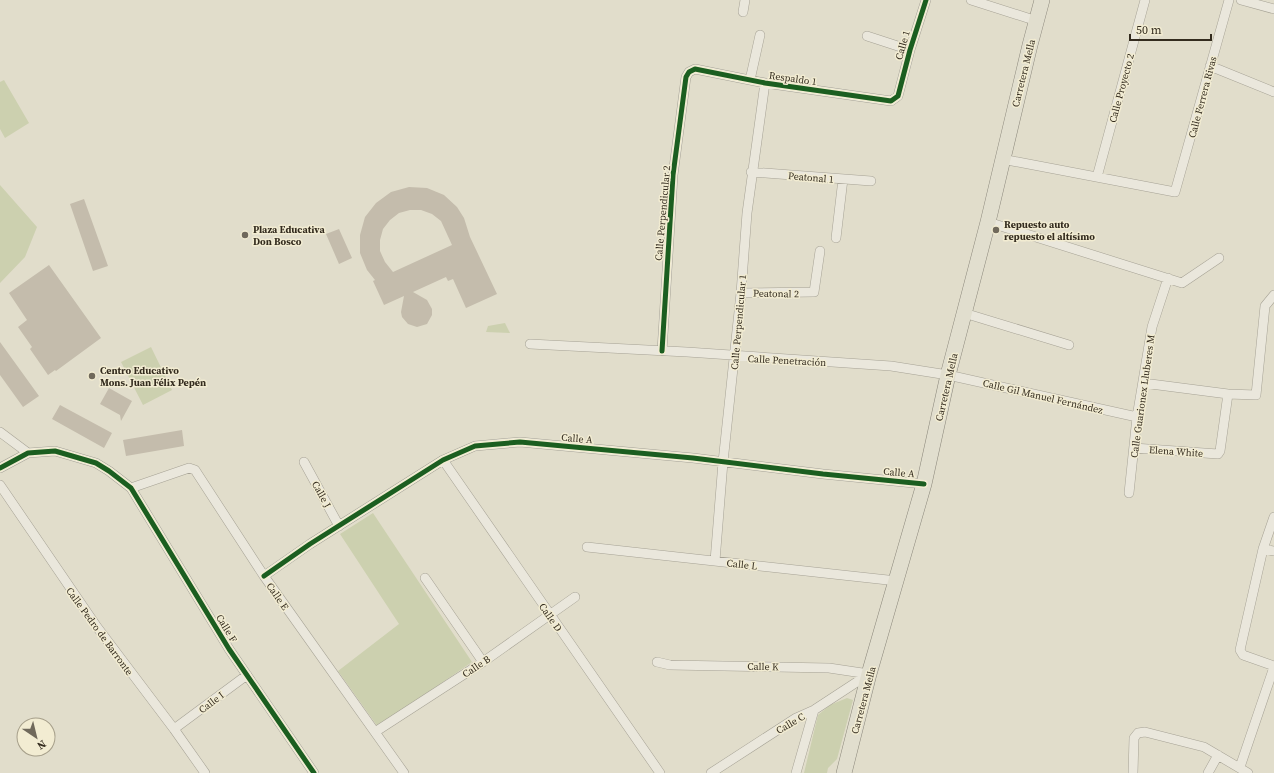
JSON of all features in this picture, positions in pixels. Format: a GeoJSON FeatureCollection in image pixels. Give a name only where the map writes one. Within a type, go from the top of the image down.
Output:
{"type":"FeatureCollection","features":[{"type":"Feature","properties":{"kind":"main road","name":"Carretera Mella"},"geometry":{"type":"LineString","coordinates":[[844,773],[869,674],[924,484],[948,375],[988,222],[1002,159],[1042,0]]}},
{"type":"Feature","properties":{"kind":"street"},"geometry":{"type":"LineString","coordinates":[[743,12],[745,0]]}},
{"type":"Feature","properties":{"kind":"street","name":"Calle 1"},"geometry":{"type":"LineString","coordinates":[[898,96],[910,50],[926,0]]}},
{"type":"Feature","properties":{"kind":"street"},"geometry":{"type":"LineString","coordinates":[[971,0],[1037,22]]}},
{"type":"Feature","properties":{"kind":"street","name":"Calle Proyecto 2"},"geometry":{"type":"LineString","coordinates":[[1097,177],[1144,0]]}},
{"type":"Feature","properties":{"kind":"street","name":"Calle Ferrera Rivas"},"geometry":{"type":"LineString","coordinates":[[1097,177],[1173,192],[1176,191],[1228,0]]}},
{"type":"Feature","properties":{"kind":"street"},"geometry":{"type":"LineString","coordinates":[[1241,0],[1274,8]]}},
{"type":"Feature","properties":{"kind":"street"},"geometry":{"type":"LineString","coordinates":[[750,80],[760,35]]}},
{"type":"Feature","properties":{"kind":"street"},"geometry":{"type":"LineString","coordinates":[[867,36],[910,50]]}},
{"type":"Feature","properties":{"kind":"street"},"geometry":{"type":"LineString","coordinates":[[1210,66],[1274,92]]}},
{"type":"Feature","properties":{"kind":"street","name":"Respaldo 1"},"geometry":{"type":"LineString","coordinates":[[686,76],[694,69],[765,83],[891,101],[898,96]]}},
{"type":"Feature","properties":{"kind":"street","name":"Calle Perpendicular 2"},"geometry":{"type":"LineString","coordinates":[[662,351],[673,176],[686,76]]}},
{"type":"Feature","properties":{"kind":"street","name":"Calle Perpendicular 1"},"geometry":{"type":"LineString","coordinates":[[715,561],[751,172],[765,83]]}},
{"type":"Feature","properties":{"kind":"street"},"geometry":{"type":"LineString","coordinates":[[1002,159],[1097,177]]}},
{"type":"Feature","properties":{"kind":"street","name":"Peatonal 1"},"geometry":{"type":"LineString","coordinates":[[751,172],[871,181]]}},
{"type":"Feature","properties":{"kind":"street"},"geometry":{"type":"LineString","coordinates":[[836,238],[843,179]]}},
{"type":"Feature","properties":{"kind":"street"},"geometry":{"type":"LineString","coordinates":[[988,222],[1168,278],[1179,283],[1185,283],[1219,258]]}},
{"type":"Feature","properties":{"kind":"street","name":"Peatonal 2"},"geometry":{"type":"LineString","coordinates":[[741,293],[811,294],[815,290],[820,251]]}},
{"type":"Feature","properties":{"kind":"street","name":"Calle Guarionex Lluberes M"},"geometry":{"type":"LineString","coordinates":[[1130,493],[1137,417],[1152,327],[1168,278]]}},
{"type":"Feature","properties":{"kind":"street"},"geometry":{"type":"LineString","coordinates":[[1143,383],[1254,396],[1258,393],[1265,306],[1274,295]]}},
{"type":"Feature","properties":{"kind":"street"},"geometry":{"type":"LineString","coordinates":[[964,313],[1069,344]]}},
{"type":"Feature","properties":{"kind":"street","name":"Calle Penetración"},"geometry":{"type":"LineString","coordinates":[[530,344],[891,366],[948,375]]}},
{"type":"Feature","properties":{"kind":"street","name":"Calle Gil Manuel Fernández"},"geometry":{"type":"LineString","coordinates":[[948,375],[1137,417]]}},
{"type":"Feature","properties":{"kind":"street","name":"Elena White"},"geometry":{"type":"LineString","coordinates":[[1134,448],[1218,454],[1220,451],[1228,394]]}},
{"type":"Feature","properties":{"kind":"street"},"geometry":{"type":"LineString","coordinates":[[0,432],[28,453],[0,468]]}},
{"type":"Feature","properties":{"kind":"street","name":"Calle A"},"geometry":{"type":"LineString","coordinates":[[264,576],[443,460],[475,446],[520,442],[924,484]]}},
{"type":"Feature","properties":{"kind":"street","name":"Calle F"},"geometry":{"type":"LineString","coordinates":[[28,453],[55,451],[78,457],[110,471],[131,488],[229,649],[314,773]]}},
{"type":"Feature","properties":{"kind":"street","name":"Calle D"},"geometry":{"type":"LineString","coordinates":[[443,460],[660,773]]}},
{"type":"Feature","properties":{"kind":"street","name":"Calle J"},"geometry":{"type":"LineString","coordinates":[[304,462],[340,526]]}},
{"type":"Feature","properties":{"kind":"street","name":"Calle E"},"geometry":{"type":"LineString","coordinates":[[131,488],[189,468],[195,470],[264,576],[404,773]]}},
{"type":"Feature","properties":{"kind":"street","name":"Calle Pedro de Barronte"},"geometry":{"type":"LineString","coordinates":[[0,485],[97,627],[174,729],[205,773]]}},
{"type":"Feature","properties":{"kind":"street"},"geometry":{"type":"LineString","coordinates":[[1240,767],[1274,667],[1243,655],[1240,650],[1263,549],[1274,517]]}},
{"type":"Feature","properties":{"kind":"street","name":"Calle L"},"geometry":{"type":"LineString","coordinates":[[587,547],[897,581]]}},
{"type":"Feature","properties":{"kind":"street"},"geometry":{"type":"LineString","coordinates":[[1263,549],[1274,551]]}},
{"type":"Feature","properties":{"kind":"street"},"geometry":{"type":"LineString","coordinates":[[425,578],[483,662]]}},
{"type":"Feature","properties":{"kind":"street","name":"Calle B"},"geometry":{"type":"LineString","coordinates":[[375,732],[483,662],[575,597]]}},
{"type":"Feature","properties":{"kind":"street","name":"Calle K"},"geometry":{"type":"LineString","coordinates":[[657,662],[670,665],[828,668],[869,674]]}},
{"type":"Feature","properties":{"kind":"street","name":"Calle C"},"geometry":{"type":"LineString","coordinates":[[711,773],[796,718],[814,710],[869,674]]}},
{"type":"Feature","properties":{"kind":"street","name":"Calle I"},"geometry":{"type":"LineString","coordinates":[[174,729],[247,675]]}},
{"type":"Feature","properties":{"kind":"street"},"geometry":{"type":"LineString","coordinates":[[796,773],[814,710]]}},
{"type":"Feature","properties":{"kind":"street"},"geometry":{"type":"LineString","coordinates":[[1133,773],[1134,738],[1138,733],[1145,732],[1204,747],[1248,773]]}},
{"type":"Feature","properties":{"kind":"street"},"geometry":{"type":"LineString","coordinates":[[1208,773],[1218,755]]}},
{"type":"Feature","properties":{"kind":"green space"},"geometry":{"type":"Polygon","coordinates":[[[4,80],[29,123],[5,138],[0,129],[0,82],[4,80]]]}},
{"type":"Feature","properties":{"kind":"green space"},"geometry":{"type":"Polygon","coordinates":[[[0,185],[37,227],[25,257],[0,283],[0,185]]]}},
{"type":"Feature","properties":{"kind":"green space"},"geometry":{"type":"Polygon","coordinates":[[[505,323],[510,333],[486,332],[488,326],[505,323]]]}},
{"type":"Feature","properties":{"kind":"green space"},"geometry":{"type":"Polygon","coordinates":[[[151,347],[172,390],[143,405],[121,362],[151,347]]]}},
{"type":"Feature","properties":{"kind":"green space"},"geometry":{"type":"Polygon","coordinates":[[[373,513],[472,662],[378,727],[338,671],[399,624],[340,534],[373,513]]]}},
{"type":"Feature","properties":{"kind":"green space"},"geometry":{"type":"Polygon","coordinates":[[[847,698],[853,700],[837,759],[828,768],[827,773],[804,773],[818,715],[830,705],[847,698]]]}},
{"type":"Feature","properties":{"kind":"building"},"geometry":{"type":"Polygon","coordinates":[[[409,187],[427,188],[444,195],[457,207],[464,218],[470,237],[497,294],[466,308],[453,279],[448,281],[446,277],[413,292],[427,300],[432,309],[432,315],[427,324],[417,327],[408,324],[402,317],[401,312],[404,296],[384,305],[373,281],[375,280],[367,270],[360,253],[360,235],[365,217],[376,203],[391,192],[409,187]],[[410,210],[399,213],[390,220],[383,229],[380,240],[380,251],[385,262],[393,272],[452,245],[441,221],[432,214],[421,210],[410,210]]]}},
{"type":"Feature","properties":{"kind":"building"},"geometry":{"type":"Polygon","coordinates":[[[84,199],[108,266],[93,271],[70,204],[84,199]]]}},
{"type":"Feature","properties":{"kind":"building"},"geometry":{"type":"Polygon","coordinates":[[[339,229],[352,258],[339,264],[326,234],[339,229]]]}},
{"type":"Feature","properties":{"kind":"building"},"geometry":{"type":"Polygon","coordinates":[[[49,265],[101,338],[56,371],[55,370],[48,375],[30,349],[32,347],[18,327],[27,320],[9,293],[49,265]]]}},
{"type":"Feature","properties":{"kind":"building"},"geometry":{"type":"Polygon","coordinates":[[[0,342],[39,396],[23,407],[0,375],[0,342]]]}},
{"type":"Feature","properties":{"kind":"building"},"geometry":{"type":"Polygon","coordinates":[[[109,388],[132,401],[121,421],[120,415],[100,404],[109,388]]]}},
{"type":"Feature","properties":{"kind":"building"},"geometry":{"type":"Polygon","coordinates":[[[60,405],[112,433],[104,448],[52,419],[60,405]]]}},
{"type":"Feature","properties":{"kind":"building"},"geometry":{"type":"Polygon","coordinates":[[[182,430],[184,446],[126,456],[123,440],[182,430]]]}},
{"type":"Feature","properties":{"kind":"cycle path"},"geometry":{"type":"LineString","coordinates":[[662,351],[673,175],[686,77],[689,72],[695,69],[765,83],[891,101],[898,96],[910,50],[926,0]]}},
{"type":"Feature","properties":{"kind":"cycle path"},"geometry":{"type":"LineString","coordinates":[[264,576],[310,544],[443,460],[475,446],[520,442],[693,458],[823,474],[924,484]]}},
{"type":"Feature","properties":{"kind":"cycle path"},"geometry":{"type":"LineString","coordinates":[[0,468],[28,453],[55,451],[96,463],[131,488],[229,649],[314,773]]}},
{"type":"Feature","properties":{"kind":"place","name":"Repuesto auto repuesto el altísimo"},"geometry":{"type":"Point","coordinates":[996,230]}},
{"type":"Feature","properties":{"kind":"place","name":"Plaza Educativa Don Bosco"},"geometry":{"type":"Point","coordinates":[245,235]}},
{"type":"Feature","properties":{"kind":"place","name":"Centro Educativo Mons. Juan Félix Pepén"},"geometry":{"type":"Point","coordinates":[92,376]}}]}
